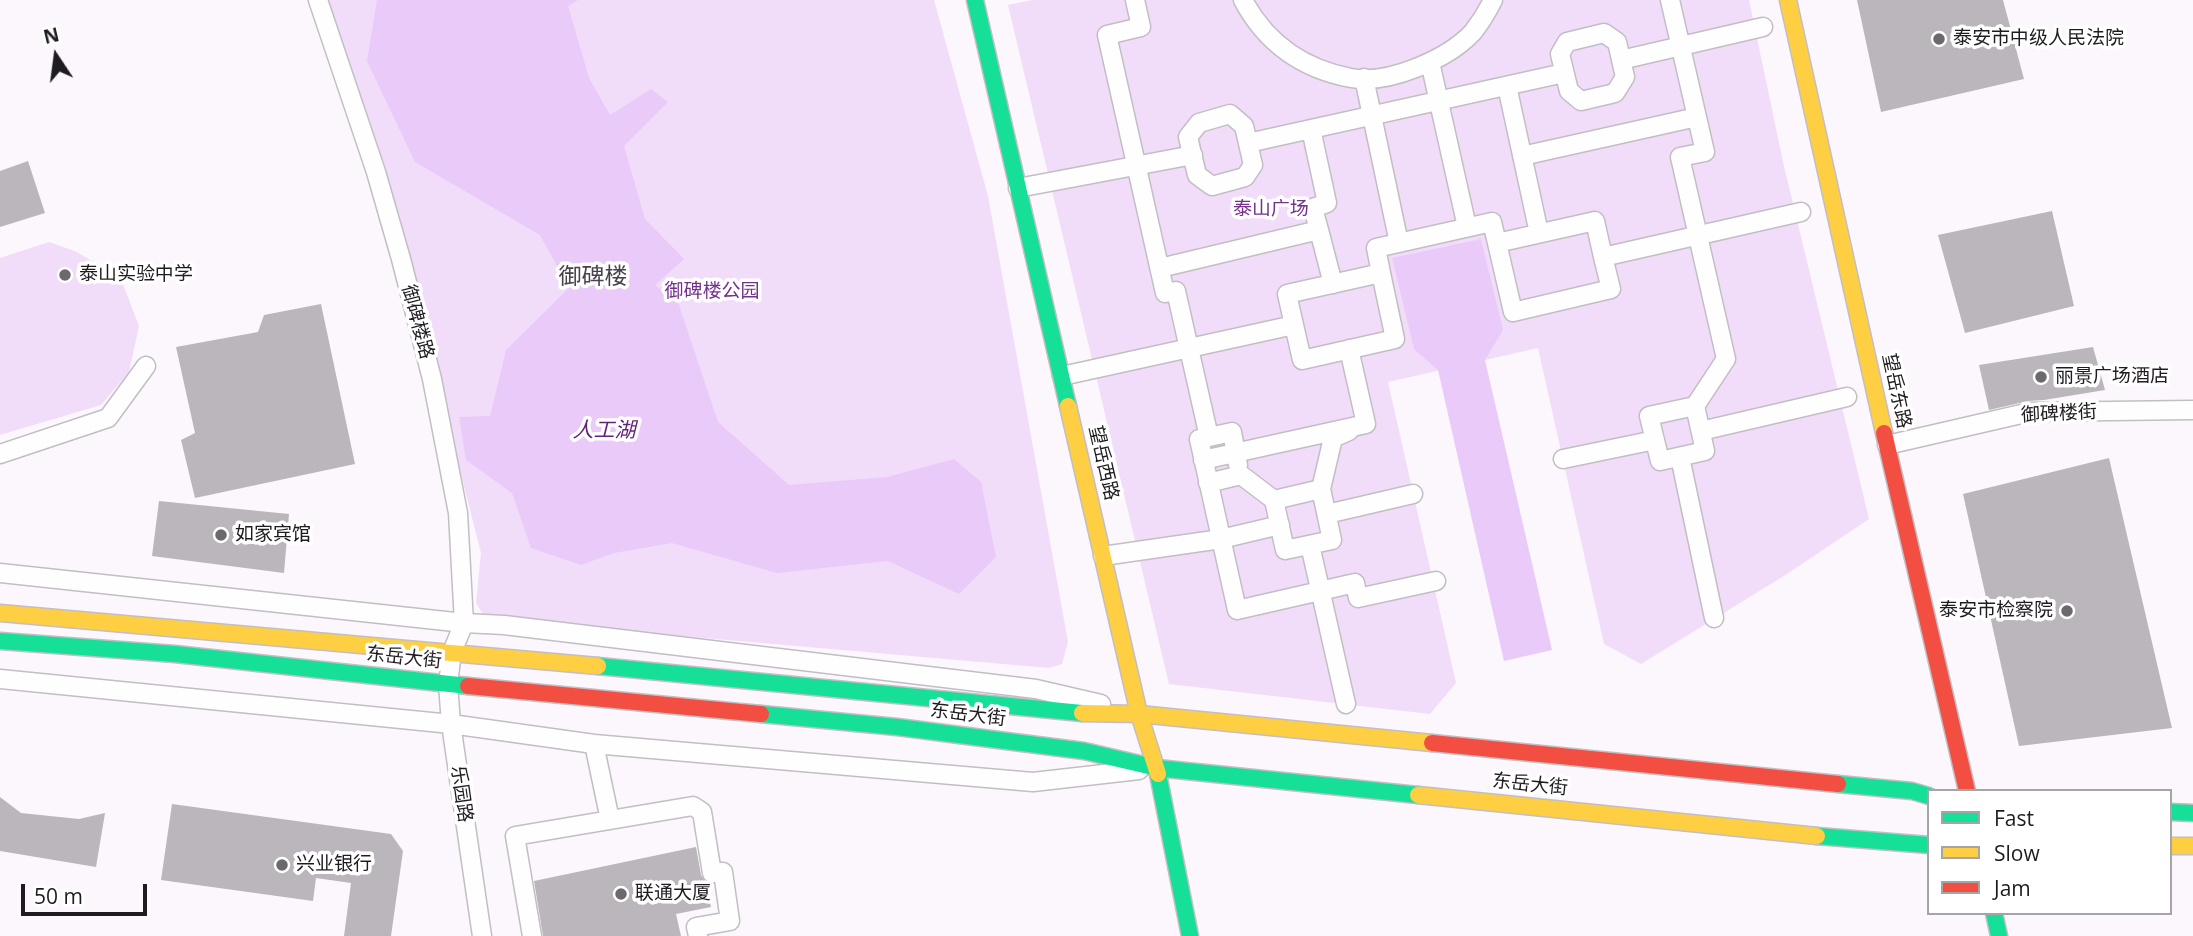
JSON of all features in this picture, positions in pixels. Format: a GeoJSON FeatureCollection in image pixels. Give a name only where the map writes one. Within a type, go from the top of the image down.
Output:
{"type":"FeatureCollection","features":[{"type":"Feature","properties":{"kind":"main road","name":"望岳西路"},"geometry":{"type":"LineString","coordinates":[[975,0],[1139,713],[1157,768],[1190,936]]}},
{"type":"Feature","properties":{"kind":"main road","name":"望岳东路"},"geometry":{"type":"LineString","coordinates":[[1788,0],[1886,445],[1967,789]]}},
{"type":"Feature","properties":{"kind":"main road","name":"东岳大街"},"geometry":{"type":"LineString","coordinates":[[0,613],[452,652],[1059,712],[1139,713],[1912,791],[1927,795]]}},
{"type":"Feature","properties":{"kind":"main road","name":"东岳大街"},"geometry":{"type":"LineString","coordinates":[[0,641],[174,654],[448,684],[897,727],[1084,751],[1157,768],[1927,845]]}},
{"type":"Feature","properties":{"kind":"main road"},"geometry":{"type":"LineString","coordinates":[[2172,812],[2193,813]]}},
{"type":"Feature","properties":{"kind":"main road"},"geometry":{"type":"LineString","coordinates":[[2172,846],[2193,846]]}},
{"type":"Feature","properties":{"kind":"main road"},"geometry":{"type":"LineString","coordinates":[[1994,915],[1999,936]]}},
{"type":"Feature","properties":{"kind":"street","name":"御碑楼路"},"geometry":{"type":"LineString","coordinates":[[318,0],[376,172],[432,379],[458,513],[464,624],[452,652]]}},
{"type":"Feature","properties":{"kind":"street"},"geometry":{"type":"LineString","coordinates":[[1135,0],[1141,27],[1107,35],[1165,293],[1176,291],[1209,437]]}},
{"type":"Feature","properties":{"kind":"street"},"geometry":{"type":"LineString","coordinates":[[1243,0],[1252,17],[1274,44],[1307,64],[1353,79],[1397,75],[1430,62],[1472,32],[1493,0]]}},
{"type":"Feature","properties":{"kind":"street"},"geometry":{"type":"LineString","coordinates":[[1670,0],[1705,152],[1681,157],[1726,359],[1695,406],[1649,416],[1660,461],[1705,451],[1695,406]]}},
{"type":"Feature","properties":{"kind":"street"},"geometry":{"type":"LineString","coordinates":[[1621,60],[1763,27]]}},
{"type":"Feature","properties":{"kind":"street"},"geometry":{"type":"LineString","coordinates":[[1604,33],[1617,42],[1621,60],[1625,77],[1615,93],[1581,101],[1569,91],[1560,54],[1567,42],[1604,33]]}},
{"type":"Feature","properties":{"kind":"street"},"geometry":{"type":"LineString","coordinates":[[1430,62],[1467,227]]}},
{"type":"Feature","properties":{"kind":"street"},"geometry":{"type":"LineString","coordinates":[[1248,143],[1564,73]]}},
{"type":"Feature","properties":{"kind":"street"},"geometry":{"type":"LineString","coordinates":[[1364,78],[1399,243]]}},
{"type":"Feature","properties":{"kind":"street"},"geometry":{"type":"LineString","coordinates":[[1507,86],[1539,233]]}},
{"type":"Feature","properties":{"kind":"street"},"geometry":{"type":"LineString","coordinates":[[1230,114],[1244,126],[1248,143],[1253,164],[1245,177],[1212,186],[1197,175],[1188,137],[1199,123],[1230,114]]}},
{"type":"Feature","properties":{"kind":"street"},"geometry":{"type":"LineString","coordinates":[[1522,156],[1697,117]]}},
{"type":"Feature","properties":{"kind":"street"},"geometry":{"type":"LineString","coordinates":[[1311,129],[1327,203],[1313,208],[1333,284]]}},
{"type":"Feature","properties":{"kind":"street"},"geometry":{"type":"LineString","coordinates":[[1018,188],[1193,155]]}},
{"type":"Feature","properties":{"kind":"street"},"geometry":{"type":"LineString","coordinates":[[1603,257],[1801,212]]}},
{"type":"Feature","properties":{"kind":"street"},"geometry":{"type":"LineString","coordinates":[[1381,272],[1287,294],[1302,360],[1395,339],[1376,248],[1467,227],[1492,222],[1513,312],[1611,289],[1595,221],[1497,243]]}},
{"type":"Feature","properties":{"kind":"street"},"geometry":{"type":"LineString","coordinates":[[1160,268],[1319,230]]}},
{"type":"Feature","properties":{"kind":"street"},"geometry":{"type":"LineString","coordinates":[[1062,376],[1294,325]]}},
{"type":"Feature","properties":{"kind":"street"},"geometry":{"type":"LineString","coordinates":[[1349,349],[1366,424]]}},
{"type":"Feature","properties":{"kind":"street"},"geometry":{"type":"LineString","coordinates":[[0,454],[108,418],[146,366]]}},
{"type":"Feature","properties":{"kind":"street"},"geometry":{"type":"LineString","coordinates":[[1701,430],[1847,397]]}},
{"type":"Feature","properties":{"kind":"street","name":"御碑楼街"},"geometry":{"type":"LineString","coordinates":[[1886,445],[2030,412],[2193,410]]}},
{"type":"Feature","properties":{"kind":"street"},"geometry":{"type":"LineString","coordinates":[[1203,460],[1366,424]]}},
{"type":"Feature","properties":{"kind":"street"},"geometry":{"type":"LineString","coordinates":[[1366,424],[1333,438],[1321,489],[1332,540],[1285,550],[1274,500],[1241,475],[1232,432],[1199,439],[1237,610],[1355,583],[1358,598],[1436,581]]}},
{"type":"Feature","properties":{"kind":"street"},"geometry":{"type":"LineString","coordinates":[[1563,459],[1655,440]]}},
{"type":"Feature","properties":{"kind":"street"},"geometry":{"type":"LineString","coordinates":[[1680,457],[1714,618]]}},
{"type":"Feature","properties":{"kind":"street"},"geometry":{"type":"LineString","coordinates":[[1209,483],[1241,475]]}},
{"type":"Feature","properties":{"kind":"street"},"geometry":{"type":"LineString","coordinates":[[1274,500],[1321,489]]}},
{"type":"Feature","properties":{"kind":"street"},"geometry":{"type":"LineString","coordinates":[[1327,514],[1413,494]]}},
{"type":"Feature","properties":{"kind":"street"},"geometry":{"type":"LineString","coordinates":[[1103,556],[1221,539],[1280,525]]}},
{"type":"Feature","properties":{"kind":"street"},"geometry":{"type":"LineString","coordinates":[[1310,545],[1346,704]]}},
{"type":"Feature","properties":{"kind":"street"},"geometry":{"type":"LineString","coordinates":[[0,573],[464,624],[504,625],[1036,689],[1139,713]]}},
{"type":"Feature","properties":{"kind":"street","name":"乐园路"},"geometry":{"type":"LineString","coordinates":[[452,652],[448,684],[451,724],[482,936]]}},
{"type":"Feature","properties":{"kind":"street"},"geometry":{"type":"LineString","coordinates":[[0,679],[451,724],[594,744],[1033,782],[1157,768]]}},
{"type":"Feature","properties":{"kind":"street"},"geometry":{"type":"LineString","coordinates":[[594,744],[610,820]]}},
{"type":"Feature","properties":{"kind":"street"},"geometry":{"type":"LineString","coordinates":[[532,936],[514,836],[693,806],[702,812],[712,873],[723,872],[730,921],[696,927],[698,936]]}},
{"type":"Feature","properties":{"kind":"green space","name":"御碑楼公园"},"geometry":{"type":"Polygon","coordinates":[[[325,0],[934,0],[988,196],[1068,642],[1062,664],[1049,668],[486,619],[476,603],[481,553],[418,305],[325,0]]]}},
{"type":"Feature","properties":{"kind":"green space","name":"泰山广场"},"geometry":{"type":"Polygon","coordinates":[[[1032,0],[1749,0],[1783,162],[1869,519],[1787,574],[1641,664],[1604,644],[1538,348],[1388,382],[1456,683],[1430,714],[1169,684],[1008,5],[1032,0]]]}},
{"type":"Feature","properties":{"kind":"green space"},"geometry":{"type":"Polygon","coordinates":[[[49,242],[77,252],[121,279],[139,326],[129,372],[101,405],[0,435],[0,258],[49,242]]]}},
{"type":"Feature","properties":{"kind":"water","name":"人工湖"},"geometry":{"type":"Polygon","coordinates":[[[377,0],[578,0],[568,6],[589,78],[610,115],[651,89],[668,102],[624,146],[645,219],[684,259],[655,285],[678,302],[718,422],[789,485],[887,477],[954,459],[981,482],[996,557],[959,594],[888,561],[777,573],[672,543],[614,553],[581,565],[531,548],[512,493],[466,460],[459,417],[490,416],[506,350],[569,288],[540,235],[415,162],[367,61],[377,0]]]}},
{"type":"Feature","properties":{"kind":"water"},"geometry":{"type":"Polygon","coordinates":[[[1481,239],[1503,330],[1485,360],[1552,650],[1504,661],[1438,370],[1414,349],[1392,258],[1481,239]]]}},
{"type":"Feature","properties":{"kind":"building","name":"泰安市中级人民法院"},"geometry":{"type":"Polygon","coordinates":[[[1857,0],[2003,0],[2024,79],[1881,112],[1857,0]]]}},
{"type":"Feature","properties":{"kind":"building"},"geometry":{"type":"Polygon","coordinates":[[[28,161],[45,213],[0,227],[0,171],[28,161]]]}},
{"type":"Feature","properties":{"kind":"building"},"geometry":{"type":"Polygon","coordinates":[[[2052,211],[2074,306],[1965,333],[1938,235],[2052,211]]]}},
{"type":"Feature","properties":{"kind":"building"},"geometry":{"type":"Polygon","coordinates":[[[321,304],[355,464],[195,498],[181,440],[195,433],[176,347],[258,332],[264,315],[321,304]]]}},
{"type":"Feature","properties":{"kind":"building","name":"丽景广场酒店"},"geometry":{"type":"Polygon","coordinates":[[[2093,347],[2105,390],[2028,401],[1989,410],[1979,365],[2093,347]]]}},
{"type":"Feature","properties":{"kind":"building","name":"泰安市检察院"},"geometry":{"type":"Polygon","coordinates":[[[2109,458],[2172,728],[2019,746],[1963,494],[2109,458]]]}},
{"type":"Feature","properties":{"kind":"building","name":"如家宾馆"},"geometry":{"type":"Polygon","coordinates":[[[159,501],[289,514],[284,573],[152,556],[159,501]]]}},
{"type":"Feature","properties":{"kind":"building"},"geometry":{"type":"Polygon","coordinates":[[[0,797],[21,813],[79,819],[105,813],[96,867],[0,851],[0,797]]]}},
{"type":"Feature","properties":{"kind":"building","name":"兴业银行"},"geometry":{"type":"Polygon","coordinates":[[[172,804],[391,834],[403,851],[391,936],[344,936],[351,883],[316,878],[313,901],[161,880],[172,804]]]}},
{"type":"Feature","properties":{"kind":"building","name":"联通大厦"},"geometry":{"type":"Polygon","coordinates":[[[696,847],[711,907],[676,914],[681,936],[543,936],[534,881],[696,847]]]}},
{"type":"Feature","properties":{"kind":"traffic: fast"},"geometry":{"type":"LineString","coordinates":[[975,0],[1068,406]]}},
{"type":"Feature","properties":{"kind":"traffic: fast"},"geometry":{"type":"LineString","coordinates":[[0,641],[175,654],[468,686]]}},
{"type":"Feature","properties":{"kind":"traffic: fast"},"geometry":{"type":"LineString","coordinates":[[598,666],[1082,713]]}},
{"type":"Feature","properties":{"kind":"traffic: fast"},"geometry":{"type":"LineString","coordinates":[[761,714],[897,727],[1084,751],[1157,768],[1418,795]]}},
{"type":"Feature","properties":{"kind":"traffic: fast"},"geometry":{"type":"LineString","coordinates":[[1158,774],[1190,936]]}},
{"type":"Feature","properties":{"kind":"traffic: fast"},"geometry":{"type":"LineString","coordinates":[[1838,784],[1912,791],[1927,795]]}},
{"type":"Feature","properties":{"kind":"traffic: fast"},"geometry":{"type":"LineString","coordinates":[[2172,812],[2193,813]]}},
{"type":"Feature","properties":{"kind":"traffic: fast"},"geometry":{"type":"LineString","coordinates":[[1817,836],[1927,845]]}},
{"type":"Feature","properties":{"kind":"traffic: fast"},"geometry":{"type":"LineString","coordinates":[[1994,915],[1999,936]]}},
{"type":"Feature","properties":{"kind":"traffic: slow"},"geometry":{"type":"LineString","coordinates":[[1788,0],[1884,433]]}},
{"type":"Feature","properties":{"kind":"traffic: slow"},"geometry":{"type":"LineString","coordinates":[[1068,406],[1139,714],[1158,774]]}},
{"type":"Feature","properties":{"kind":"traffic: slow"},"geometry":{"type":"LineString","coordinates":[[0,613],[598,666]]}},
{"type":"Feature","properties":{"kind":"traffic: slow"},"geometry":{"type":"LineString","coordinates":[[1082,713],[1139,714],[1432,743]]}},
{"type":"Feature","properties":{"kind":"traffic: slow"},"geometry":{"type":"LineString","coordinates":[[1418,795],[1817,836]]}},
{"type":"Feature","properties":{"kind":"traffic: slow"},"geometry":{"type":"LineString","coordinates":[[2172,846],[2193,846]]}},
{"type":"Feature","properties":{"kind":"traffic: jam"},"geometry":{"type":"LineString","coordinates":[[1884,433],[1967,789]]}},
{"type":"Feature","properties":{"kind":"traffic: jam"},"geometry":{"type":"LineString","coordinates":[[468,686],[761,714]]}},
{"type":"Feature","properties":{"kind":"traffic: jam"},"geometry":{"type":"LineString","coordinates":[[1432,743],[1838,784]]}},
{"type":"Feature","properties":{"kind":"place","name":"泰安市中级人民法院"},"geometry":{"type":"Point","coordinates":[1939,39]}},
{"type":"Feature","properties":{"kind":"place","name":"泰山实验中学"},"geometry":{"type":"Point","coordinates":[65,275]}},
{"type":"Feature","properties":{"kind":"place","name":"丽景广场酒店"},"geometry":{"type":"Point","coordinates":[2041,377]}},
{"type":"Feature","properties":{"kind":"place","name":"如家宾馆"},"geometry":{"type":"Point","coordinates":[221,535]}},
{"type":"Feature","properties":{"kind":"place","name":"泰安市检察院"},"geometry":{"type":"Point","coordinates":[2067,611]}},
{"type":"Feature","properties":{"kind":"place","name":"兴业银行"},"geometry":{"type":"Point","coordinates":[282,865]}},
{"type":"Feature","properties":{"kind":"place","name":"联通大厦"},"geometry":{"type":"Point","coordinates":[621,894]}},
{"type":"Feature","properties":{"kind":"district","name":"御碑楼"},"geometry":{"type":"Point","coordinates":[593,277]}}]}
